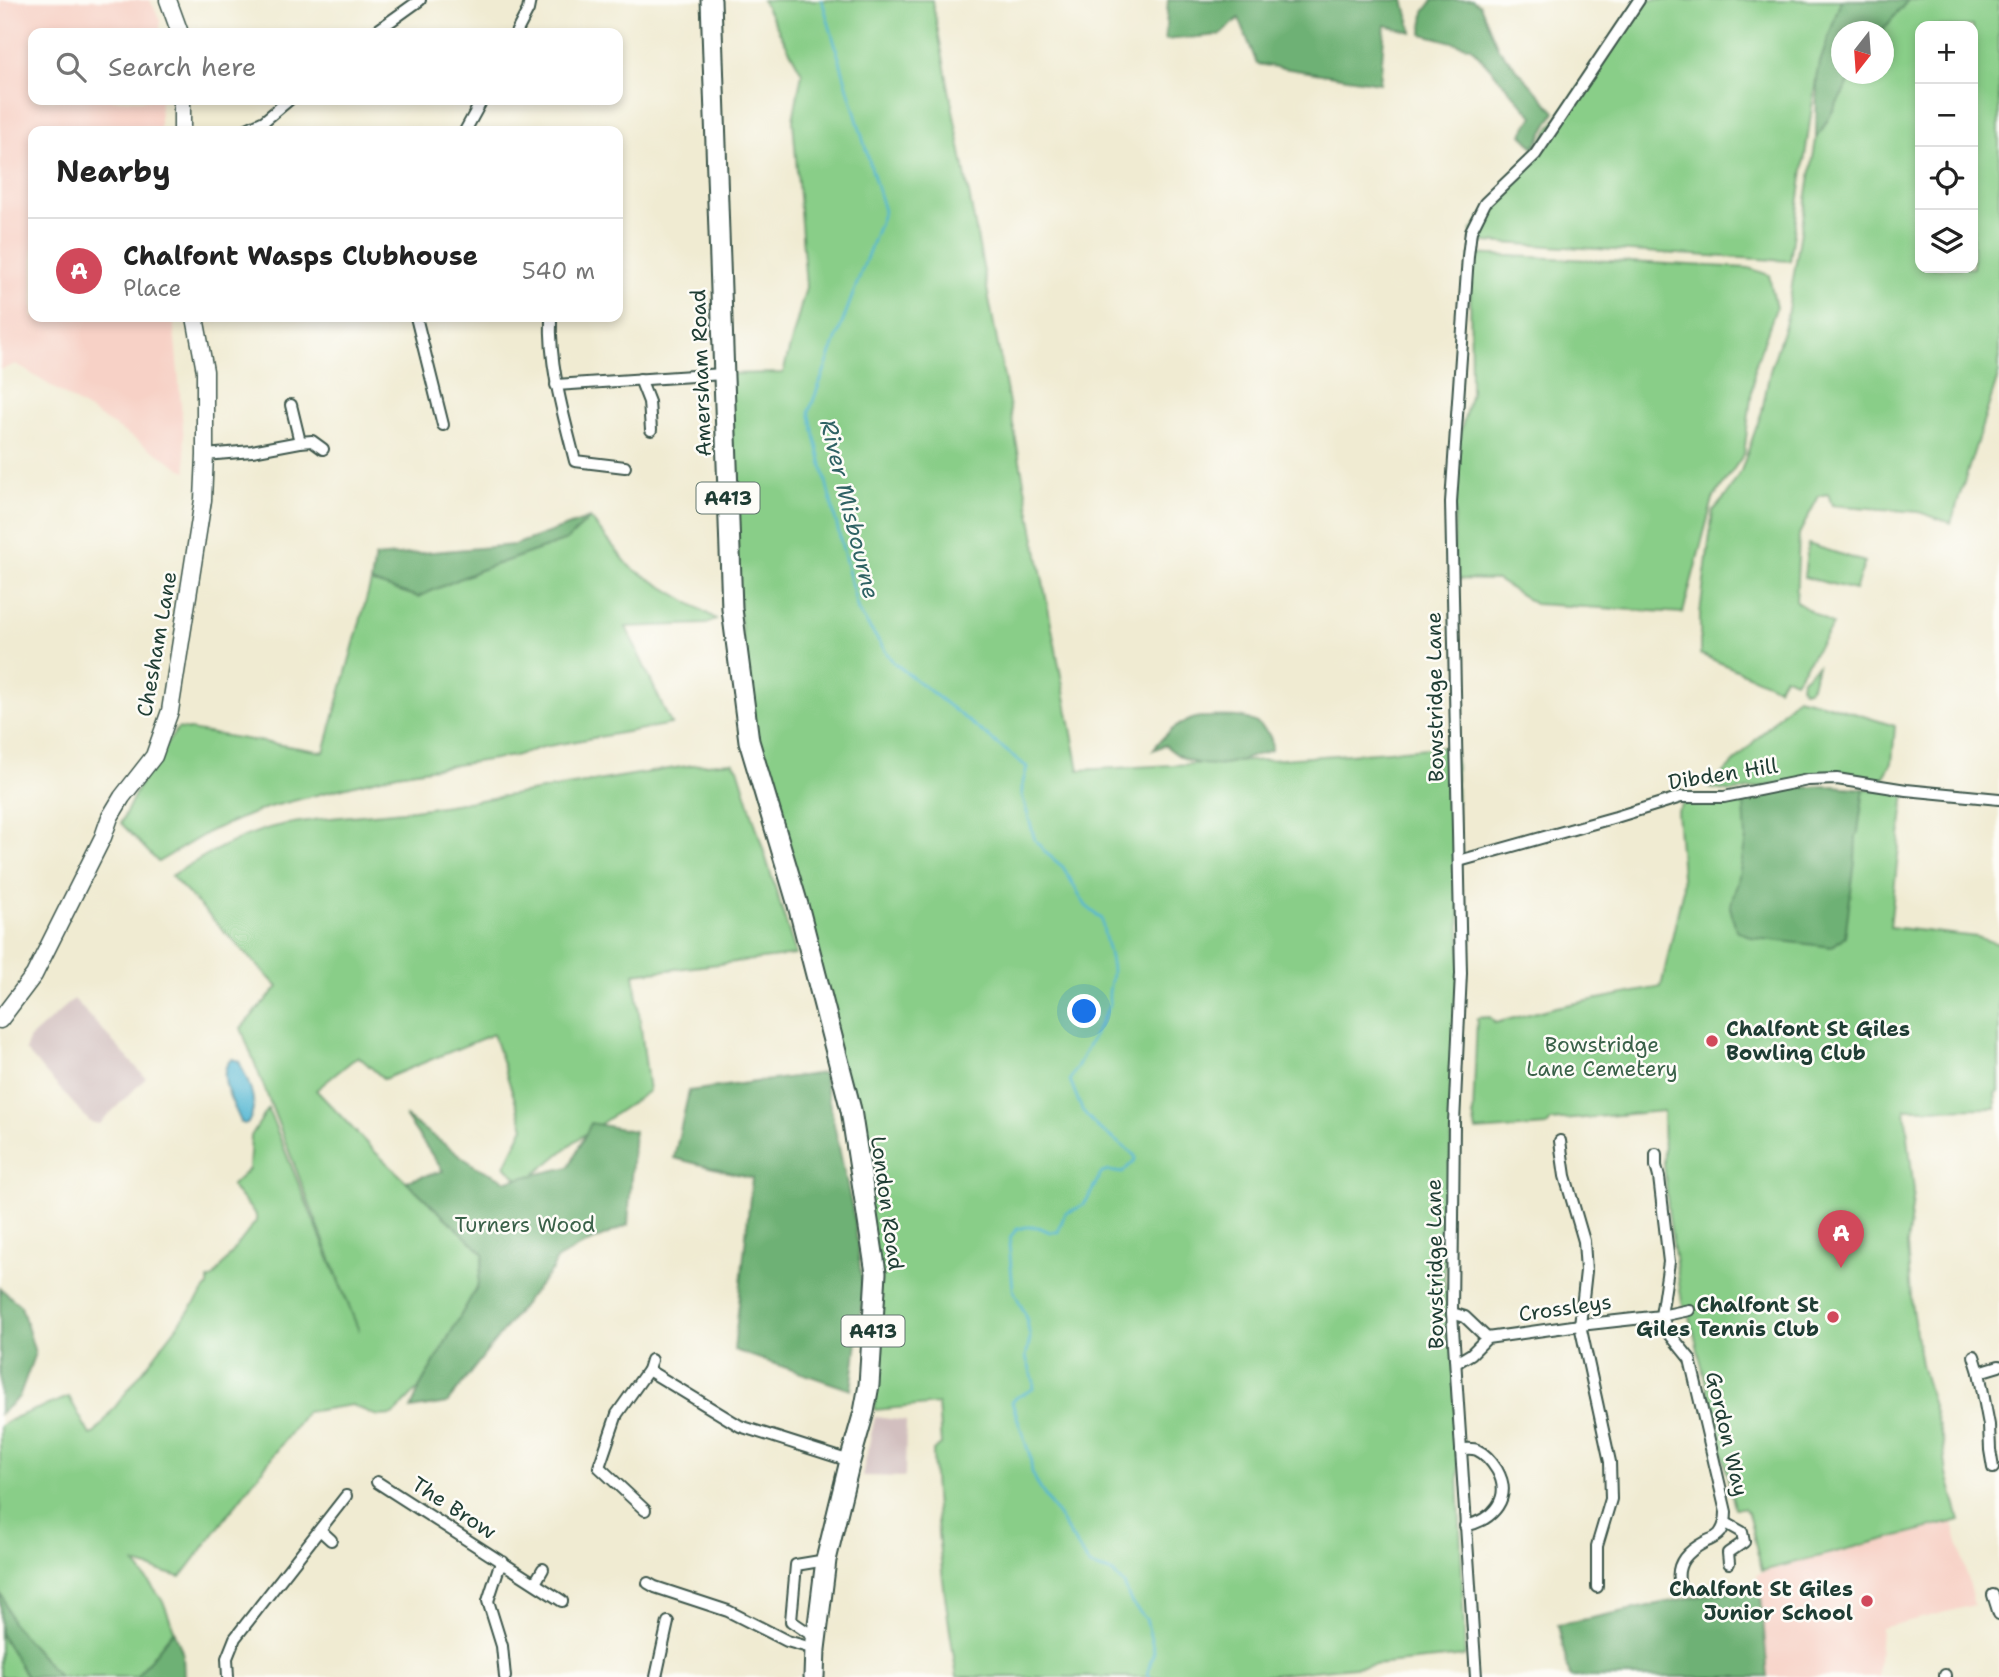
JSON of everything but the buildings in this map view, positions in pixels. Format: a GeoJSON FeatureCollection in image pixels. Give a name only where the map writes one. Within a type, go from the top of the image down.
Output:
{"type":"FeatureCollection","features":[{"type":"Feature","properties":{"kind":"highway","name":"Amersham Road"},"geometry":{"type":"LineString","coordinates":[[711,0],[732,609],[749,741],[820,985]]}},
{"type":"Feature","properties":{"kind":"highway","name":"London Road"},"geometry":{"type":"LineString","coordinates":[[814,1677],[815,1643],[826,1560],[869,1385],[876,1273],[851,1110],[820,985]]}},
{"type":"Feature","properties":{"kind":"street"},"geometry":{"type":"LineString","coordinates":[[168,0],[178,28]]}},
{"type":"Feature","properties":{"kind":"street"},"geometry":{"type":"LineString","coordinates":[[381,28],[420,0]]}},
{"type":"Feature","properties":{"kind":"street"},"geometry":{"type":"LineString","coordinates":[[519,28],[530,0]]}},
{"type":"Feature","properties":{"kind":"street","name":"Bowstridge Lane"},"geometry":{"type":"LineString","coordinates":[[1476,1677],[1452,1313],[1454,1124],[1461,973],[1451,502],[1468,257],[1471,231],[1485,203],[1535,155],[1639,0]]}},
{"type":"Feature","properties":{"kind":"street"},"geometry":{"type":"LineString","coordinates":[[182,126],[183,105]]}},
{"type":"Feature","properties":{"kind":"street"},"geometry":{"type":"LineString","coordinates":[[253,126],[264,121],[283,105]]}},
{"type":"Feature","properties":{"kind":"street"},"geometry":{"type":"LineString","coordinates":[[468,126],[479,105]]}},
{"type":"Feature","properties":{"kind":"street","name":"Chesham Lane"},"geometry":{"type":"LineString","coordinates":[[0,1020],[34,975],[103,837],[110,817],[154,756],[170,711],[203,500],[205,371],[196,322]]}},
{"type":"Feature","properties":{"kind":"street"},"geometry":{"type":"LineString","coordinates":[[417,322],[443,425]]}},
{"type":"Feature","properties":{"kind":"street"},"geometry":{"type":"LineString","coordinates":[[551,322],[551,354],[556,385],[575,461],[625,467]]}},
{"type":"Feature","properties":{"kind":"street"},"geometry":{"type":"LineString","coordinates":[[556,385],[723,374]]}},
{"type":"Feature","properties":{"kind":"street"},"geometry":{"type":"LineString","coordinates":[[640,379],[649,402],[651,430]]}},
{"type":"Feature","properties":{"kind":"street"},"geometry":{"type":"LineString","coordinates":[[291,405],[300,442]]}},
{"type":"Feature","properties":{"kind":"street"},"geometry":{"type":"LineString","coordinates":[[205,455],[252,451],[312,441],[323,449]]}},
{"type":"Feature","properties":{"kind":"street","name":"Dibden Hill"},"geometry":{"type":"LineString","coordinates":[[1459,862],[1681,797],[1724,797],[1808,780],[1837,779],[1906,790],[1999,799]]}},
{"type":"Feature","properties":{"kind":"street"},"geometry":{"type":"LineString","coordinates":[[1560,1140],[1565,1176],[1584,1241],[1586,1271],[1580,1325],[1610,1462],[1611,1499],[1597,1546],[1597,1587]]}},
{"type":"Feature","properties":{"kind":"street"},"geometry":{"type":"LineString","coordinates":[[1656,1154],[1669,1262],[1661,1316]]}},
{"type":"Feature","properties":{"kind":"street","name":"Crossleys"},"geometry":{"type":"LineString","coordinates":[[1487,1338],[1689,1310]]}},
{"type":"Feature","properties":{"kind":"street"},"geometry":{"type":"LineString","coordinates":[[1452,1313],[1465,1317],[1487,1338],[1471,1354],[1456,1363]]}},
{"type":"Feature","properties":{"kind":"street","name":"Gordon Way"},"geometry":{"type":"LineString","coordinates":[[1661,1316],[1669,1333],[1690,1359],[1726,1512],[1726,1523],[1718,1536],[1691,1550],[1680,1563],[1677,1577],[1680,1585]]}},
{"type":"Feature","properties":{"kind":"street"},"geometry":{"type":"LineString","coordinates":[[1974,1356],[1989,1425],[1993,1468]]}},
{"type":"Feature","properties":{"kind":"street"},"geometry":{"type":"LineString","coordinates":[[645,1510],[599,1467],[617,1414],[649,1365],[740,1426],[850,1461]]}},
{"type":"Feature","properties":{"kind":"street"},"geometry":{"type":"LineString","coordinates":[[1979,1372],[1999,1366]]}},
{"type":"Feature","properties":{"kind":"street"},"geometry":{"type":"LineString","coordinates":[[1461,1449],[1476,1449],[1490,1460],[1503,1481],[1503,1495],[1496,1508],[1480,1523],[1465,1526]]}},
{"type":"Feature","properties":{"kind":"street","name":"The Brow"},"geometry":{"type":"LineString","coordinates":[[380,1488],[562,1601]]}},
{"type":"Feature","properties":{"kind":"street"},"geometry":{"type":"LineString","coordinates":[[228,1677],[227,1658],[235,1638],[345,1496]]}},
{"type":"Feature","properties":{"kind":"street"},"geometry":{"type":"LineString","coordinates":[[1726,1523],[1742,1532],[1744,1542],[1728,1553],[1730,1563]]}},
{"type":"Feature","properties":{"kind":"street"},"geometry":{"type":"LineString","coordinates":[[320,1530],[331,1540]]}},
{"type":"Feature","properties":{"kind":"street"},"geometry":{"type":"LineString","coordinates":[[815,1643],[792,1621],[796,1565],[826,1560]]}},
{"type":"Feature","properties":{"kind":"street","name":"The Brow"},"geometry":{"type":"LineString","coordinates":[[503,1562],[488,1601],[502,1646],[505,1677]]}},
{"type":"Feature","properties":{"kind":"street"},"geometry":{"type":"LineString","coordinates":[[535,1583],[543,1569]]}},
{"type":"Feature","properties":{"kind":"street"},"geometry":{"type":"LineString","coordinates":[[648,1583],[728,1611],[787,1641],[815,1643]]}},
{"type":"Feature","properties":{"kind":"street"},"geometry":{"type":"LineString","coordinates":[[1993,1595],[1999,1614]]}},
{"type":"Feature","properties":{"kind":"street"},"geometry":{"type":"LineString","coordinates":[[656,1677],[668,1622]]}},
{"type":"Feature","properties":{"kind":"shaded area"},"geometry":{"type":"Polygon","coordinates":[[[0,0],[150,0],[160,20],[160,28],[28,28],[28,105],[160,105],[160,126],[28,126],[28,322],[173,322],[187,472],[16,364],[0,370],[0,0]]]}},
{"type":"Feature","properties":{"kind":"shaded area"},"geometry":{"type":"Polygon","coordinates":[[[74,999],[146,1078],[99,1124],[90,1122],[25,1050],[29,1039],[74,999]]]}},
{"type":"Feature","properties":{"kind":"shaded area"},"geometry":{"type":"Polygon","coordinates":[[[875,1417],[906,1421],[905,1477],[862,1476],[875,1417]]]}},
{"type":"Feature","properties":{"kind":"shaded area","name":"Chalfont St Giles Junior School"},"geometry":{"type":"Polygon","coordinates":[[[1953,1523],[1974,1605],[1881,1628],[1878,1677],[1768,1677],[1757,1574],[1953,1523]]]}},
{"type":"Feature","properties":{"kind":"green space"},"geometry":{"type":"Polygon","coordinates":[[[762,0],[932,0],[1079,770],[1269,760],[1455,746],[1461,973],[1444,1280],[1452,1313],[1465,1656],[1252,1677],[957,1677],[938,1537],[933,1451],[941,1445],[938,1404],[875,1410],[876,1273],[847,1092],[749,741],[723,374],[783,373],[806,287],[793,120],[802,73],[762,0]]]}},
{"type":"Feature","properties":{"kind":"green space"},"geometry":{"type":"Polygon","coordinates":[[[1168,0],[1404,0],[1412,32],[1385,25],[1380,83],[1257,64],[1239,18],[1220,35],[1165,40],[1168,0]]]}},
{"type":"Feature","properties":{"kind":"green space"},"geometry":{"type":"Polygon","coordinates":[[[1433,0],[1472,0],[1480,5],[1498,48],[1555,112],[1534,148],[1522,134],[1533,116],[1471,47],[1422,34],[1424,12],[1433,0]]]}},
{"type":"Feature","properties":{"kind":"green space"},"geometry":{"type":"Polygon","coordinates":[[[1639,0],[1841,0],[1834,21],[1831,21],[1831,30],[1817,72],[1790,261],[1471,241],[1471,231],[1522,169],[1639,0]]]}},
{"type":"Feature","properties":{"kind":"green space"},"geometry":{"type":"Polygon","coordinates":[[[1841,0],[1908,0],[1890,21],[1834,21],[1841,0]]]}},
{"type":"Feature","properties":{"kind":"green space"},"geometry":{"type":"Polygon","coordinates":[[[1908,0],[1999,0],[1999,373],[1951,523],[1919,512],[1832,505],[1828,494],[1819,496],[1799,534],[1796,602],[1833,625],[1795,681],[1784,676],[1778,688],[1700,654],[1700,613],[1713,511],[1741,471],[1762,411],[1770,371],[1786,322],[1816,140],[1848,84],[1894,84],[1894,21],[1890,21],[1908,0]]]}},
{"type":"Feature","properties":{"kind":"green space"},"geometry":{"type":"Polygon","coordinates":[[[1831,30],[1831,84],[1848,84],[1816,140],[1817,72],[1831,30]]]}},
{"type":"Feature","properties":{"kind":"green space"},"geometry":{"type":"Polygon","coordinates":[[[1470,254],[1749,268],[1769,275],[1776,308],[1755,366],[1744,454],[1713,499],[1683,613],[1535,604],[1497,580],[1453,579],[1456,450],[1471,392],[1470,254]]]}},
{"type":"Feature","properties":{"kind":"green space"},"geometry":{"type":"Polygon","coordinates":[[[590,518],[630,567],[716,619],[707,624],[626,627],[671,724],[543,747],[514,756],[397,774],[266,808],[212,830],[158,862],[121,823],[144,775],[178,728],[324,752],[371,582],[418,596],[480,570],[567,540],[590,518]]]}},
{"type":"Feature","properties":{"kind":"green space"},"geometry":{"type":"Polygon","coordinates":[[[590,518],[567,540],[480,570],[418,597],[371,582],[375,557],[514,545],[590,518]]]}},
{"type":"Feature","properties":{"kind":"green space"},"geometry":{"type":"Polygon","coordinates":[[[1808,544],[1865,562],[1855,590],[1804,577],[1808,544]]]}},
{"type":"Feature","properties":{"kind":"green space"},"geometry":{"type":"Polygon","coordinates":[[[1817,666],[1812,686],[1803,690],[1802,679],[1817,666]]]}},
{"type":"Feature","properties":{"kind":"green space"},"geometry":{"type":"Polygon","coordinates":[[[1797,697],[1895,726],[1892,763],[1882,780],[1830,776],[1731,792],[1709,788],[1797,697]]]}},
{"type":"Feature","properties":{"kind":"green space"},"geometry":{"type":"Polygon","coordinates":[[[1200,717],[1251,720],[1269,735],[1271,750],[1243,760],[1216,765],[1190,761],[1165,745],[1153,750],[1173,729],[1200,717]]]}},
{"type":"Feature","properties":{"kind":"green space"},"geometry":{"type":"Polygon","coordinates":[[[732,762],[738,768],[796,955],[634,974],[649,1091],[575,1141],[523,1184],[505,1166],[524,1127],[493,1034],[384,1079],[358,1056],[316,1090],[373,1150],[484,1254],[477,1287],[420,1387],[393,1415],[377,1416],[352,1405],[306,1412],[181,1577],[135,1564],[163,1601],[174,1630],[136,1677],[59,1677],[12,1623],[0,1594],[0,1426],[69,1397],[90,1435],[95,1433],[208,1286],[208,1280],[213,1278],[256,1221],[256,1215],[231,1186],[249,1169],[251,1136],[268,1109],[359,1331],[241,1028],[278,987],[171,876],[239,839],[282,825],[435,807],[693,765],[732,762]]]}},
{"type":"Feature","properties":{"kind":"green space","name":"Bowstridge Lane Cemetery"},"geometry":{"type":"Polygon","coordinates":[[[1831,786],[1905,792],[1890,927],[1977,937],[1999,944],[1999,1092],[1995,1093],[1996,1108],[1905,1109],[1914,1191],[1907,1245],[1912,1309],[1921,1364],[1943,1441],[1947,1474],[1960,1520],[1762,1571],[1748,1513],[1744,1508],[1735,1508],[1691,1320],[1682,1302],[1669,1218],[1663,1111],[1551,1121],[1547,1126],[1476,1131],[1473,1115],[1477,1018],[1490,1017],[1495,1023],[1556,1007],[1661,987],[1683,889],[1677,812],[1683,803],[1744,804],[1792,788],[1831,786]]]}},
{"type":"Feature","properties":{"kind":"green space"},"geometry":{"type":"Polygon","coordinates":[[[1831,786],[1864,789],[1845,936],[1832,947],[1754,938],[1736,930],[1730,907],[1746,839],[1744,804],[1792,788],[1831,786]]]}},
{"type":"Feature","properties":{"kind":"green space"},"geometry":{"type":"Polygon","coordinates":[[[823,1073],[855,1222],[863,1294],[851,1390],[734,1350],[752,1178],[674,1158],[689,1091],[823,1073]]]}},
{"type":"Feature","properties":{"kind":"green space","name":"Turners Wood"},"geometry":{"type":"Polygon","coordinates":[[[405,1116],[475,1166],[507,1181],[569,1167],[591,1123],[634,1131],[628,1225],[556,1260],[553,1269],[447,1403],[411,1409],[420,1387],[477,1287],[484,1254],[406,1181],[443,1171],[405,1116]]]}},
{"type":"Feature","properties":{"kind":"green space"},"geometry":{"type":"Polygon","coordinates":[[[0,1288],[21,1306],[35,1353],[19,1397],[0,1414],[0,1288]]]}},
{"type":"Feature","properties":{"kind":"green space"},"geometry":{"type":"Polygon","coordinates":[[[1744,1589],[1761,1596],[1768,1677],[1570,1677],[1558,1625],[1744,1589]]]}},
{"type":"Feature","properties":{"kind":"green space"},"geometry":{"type":"Polygon","coordinates":[[[0,1594],[12,1623],[59,1677],[27,1677],[0,1633],[0,1594]]]}},
{"type":"Feature","properties":{"kind":"green space"},"geometry":{"type":"Polygon","coordinates":[[[174,1630],[183,1654],[184,1677],[136,1677],[174,1630]]]}},
{"type":"Feature","properties":{"kind":"green space"},"geometry":{"type":"Polygon","coordinates":[[[0,1633],[27,1677],[0,1677],[0,1633]]]}},
{"type":"Feature","properties":{"kind":"water"},"geometry":{"type":"Polygon","coordinates":[[[232,1059],[239,1061],[253,1099],[252,1115],[248,1123],[244,1124],[234,1107],[225,1080],[227,1065],[232,1059]]]}},
{"type":"Feature","properties":{"kind":"waterway","name":"River Misbourne"},"geometry":{"type":"LineString","coordinates":[[822,0],[884,211],[809,412],[858,611],[893,662],[1027,767],[1022,795],[1035,840],[1063,867],[1086,906],[1102,919],[1110,958],[1110,1005],[1070,1080],[1082,1110],[1097,1127],[1131,1152],[1135,1160],[1122,1173],[1102,1173],[1085,1203],[1065,1213],[1058,1232],[1026,1227],[1017,1229],[1011,1236],[1009,1245],[1013,1289],[1026,1316],[1030,1338],[1026,1357],[1034,1382],[1033,1389],[1012,1402],[1038,1485],[1090,1566],[1113,1573],[1124,1585],[1132,1604],[1146,1619],[1154,1651],[1147,1674],[1150,1677]]}},
{"type":"Feature","properties":{"kind":"place","name":"Chalfont St Giles Bowling Club"},"geometry":{"type":"Point","coordinates":[1712,1041]}},
{"type":"Feature","properties":{"kind":"place","name":"Chalfont Wasps Clubhouse"},"geometry":{"type":"Point","coordinates":[1841,1268]}},
{"type":"Feature","properties":{"kind":"place","name":"Chalfont St Giles Tennis Club"},"geometry":{"type":"Point","coordinates":[1833,1317]}},
{"type":"Feature","properties":{"kind":"place","name":"Chalfont St Giles Junior School"},"geometry":{"type":"Point","coordinates":[1867,1601]}}]}
